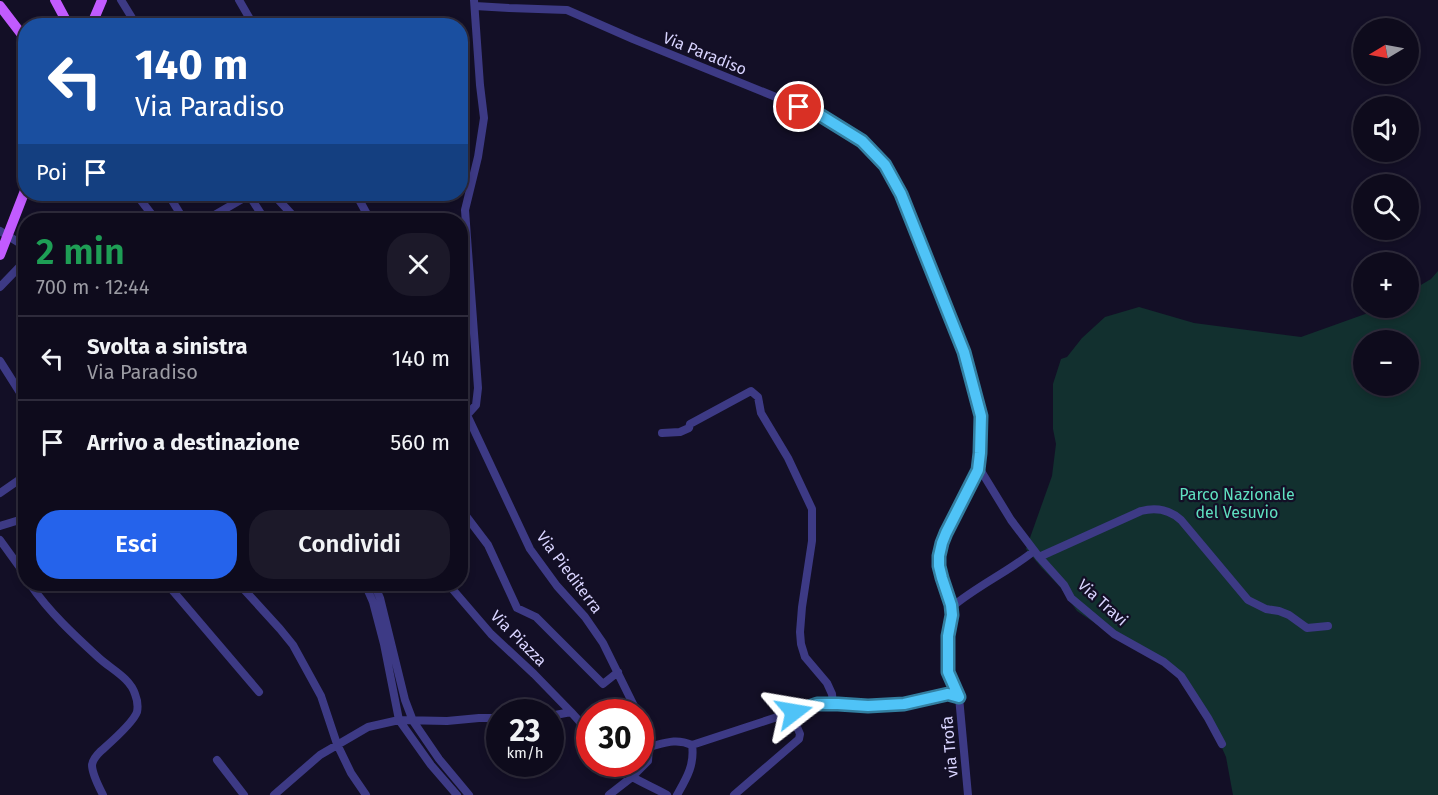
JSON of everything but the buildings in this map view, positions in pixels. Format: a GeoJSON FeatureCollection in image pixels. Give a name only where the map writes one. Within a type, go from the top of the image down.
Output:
{"type":"FeatureCollection","features":[{"type":"Feature","properties":{"kind":"main road"},"geometry":{"type":"LineString","coordinates":[[55,0],[65,18]]}},
{"type":"Feature","properties":{"kind":"main road"},"geometry":{"type":"LineString","coordinates":[[94,18],[102,0]]}},
{"type":"Feature","properties":{"kind":"main road"},"geometry":{"type":"LineString","coordinates":[[0,6],[18,30]]}},
{"type":"Feature","properties":{"kind":"main road"},"geometry":{"type":"LineString","coordinates":[[0,255],[3,233],[19,201]]}},
{"type":"Feature","properties":{"kind":"street"},"geometry":{"type":"LineString","coordinates":[[120,0],[132,18]]}},
{"type":"Feature","properties":{"kind":"street"},"geometry":{"type":"LineString","coordinates":[[239,0],[249,18]]}},
{"type":"Feature","properties":{"kind":"street"},"geometry":{"type":"LineString","coordinates":[[468,198],[478,158],[484,118],[475,3]]}},
{"type":"Feature","properties":{"kind":"street","name":"Via Paradiso"},"geometry":{"type":"LineString","coordinates":[[475,3],[509,8],[567,10],[820,115],[862,141],[885,165],[901,194],[964,352],[981,416],[978,470],[946,533],[939,556],[942,578],[952,607],[948,636],[948,672],[959,697]]}},
{"type":"Feature","properties":{"kind":"street"},"geometry":{"type":"LineString","coordinates":[[141,201],[151,213]]}},
{"type":"Feature","properties":{"kind":"street"},"geometry":{"type":"LineString","coordinates":[[218,213],[238,201]]}},
{"type":"Feature","properties":{"kind":"street"},"geometry":{"type":"LineString","coordinates":[[279,201],[291,213]]}},
{"type":"Feature","properties":{"kind":"street"},"geometry":{"type":"LineString","coordinates":[[3,233],[18,242]]}},
{"type":"Feature","properties":{"kind":"street"},"geometry":{"type":"LineString","coordinates":[[468,251],[478,388],[476,405],[468,412]]}},
{"type":"Feature","properties":{"kind":"street"},"geometry":{"type":"LineString","coordinates":[[0,287],[18,268]]}},
{"type":"Feature","properties":{"kind":"street"},"geometry":{"type":"LineString","coordinates":[[0,361],[18,389]]}},
{"type":"Feature","properties":{"kind":"street"},"geometry":{"type":"LineString","coordinates":[[662,433],[680,432],[688,428],[690,424],[751,391],[758,397],[761,414],[788,458],[812,509],[812,542],[802,607],[801,644],[805,657],[827,683],[833,704]]}},
{"type":"Feature","properties":{"kind":"street","name":"Via Piediterra"},"geometry":{"type":"LineString","coordinates":[[468,423],[530,549],[603,643],[631,699]]}},
{"type":"Feature","properties":{"kind":"street","name":"Via Travi"},"geometry":{"type":"LineString","coordinates":[[978,466],[1011,520],[1056,575],[1071,598],[1114,634],[1164,662],[1181,676],[1222,744]]}},
{"type":"Feature","properties":{"kind":"street"},"geometry":{"type":"LineString","coordinates":[[0,493],[18,481]]}},
{"type":"Feature","properties":{"kind":"street"},"geometry":{"type":"LineString","coordinates":[[952,607],[965,596],[1037,554],[1148,509],[1166,510],[1182,520],[1248,600],[1266,609],[1279,610],[1307,628],[1328,626]]}},
{"type":"Feature","properties":{"kind":"street"},"geometry":{"type":"LineString","coordinates":[[468,519],[488,545],[517,608],[536,617],[603,684],[618,672]]}},
{"type":"Feature","properties":{"kind":"street"},"geometry":{"type":"LineString","coordinates":[[0,526],[18,520]]}},
{"type":"Feature","properties":{"kind":"street"},"geometry":{"type":"LineString","coordinates":[[0,540],[18,565]]}},
{"type":"Feature","properties":{"kind":"street"},"geometry":{"type":"LineString","coordinates":[[35,591],[59,620],[134,690],[137,699],[136,713],[125,728],[95,756],[92,764],[103,795]]}},
{"type":"Feature","properties":{"kind":"street"},"geometry":{"type":"LineString","coordinates":[[173,591],[259,692]]}},
{"type":"Feature","properties":{"kind":"street"},"geometry":{"type":"LineString","coordinates":[[245,591],[292,645],[321,696],[336,744],[366,795]]}},
{"type":"Feature","properties":{"kind":"street"},"geometry":{"type":"LineString","coordinates":[[368,591],[373,603],[399,720],[431,765],[457,795]]}},
{"type":"Feature","properties":{"kind":"street"},"geometry":{"type":"LineString","coordinates":[[377,591],[412,721],[469,795]]}},
{"type":"Feature","properties":{"kind":"street","name":"Via Piazza"},"geometry":{"type":"LineString","coordinates":[[454,591],[490,634],[534,674],[576,718]]}},
{"type":"Feature","properties":{"kind":"street"},"geometry":{"type":"LineString","coordinates":[[654,746],[676,740],[692,745],[817,704],[880,706],[904,704],[948,694],[959,697]]}},
{"type":"Feature","properties":{"kind":"street","name":"via Trofa"},"geometry":{"type":"LineString","coordinates":[[959,697],[968,795]]}},
{"type":"Feature","properties":{"kind":"street"},"geometry":{"type":"LineString","coordinates":[[564,713],[571,712]]}},
{"type":"Feature","properties":{"kind":"street"},"geometry":{"type":"LineString","coordinates":[[734,795],[799,739],[800,734],[791,713]]}},
{"type":"Feature","properties":{"kind":"street"},"geometry":{"type":"LineString","coordinates":[[276,795],[320,755],[368,727],[399,720],[447,721],[486,718]]}},
{"type":"Feature","properties":{"kind":"street"},"geometry":{"type":"LineString","coordinates":[[677,795],[691,770],[692,745]]}},
{"type":"Feature","properties":{"kind":"street"},"geometry":{"type":"LineString","coordinates":[[218,760],[244,795]]}},
{"type":"Feature","properties":{"kind":"street"},"geometry":{"type":"LineString","coordinates":[[609,795],[632,777],[667,795]]}},
{"type":"Feature","properties":{"kind":"green space","name":"Parco Nazionale del Vesuvio"},"geometry":{"type":"Polygon","coordinates":[[[1438,271],[1438,795],[1233,795],[1226,757],[1210,721],[1176,670],[1123,642],[1077,611],[1060,587],[1026,549],[1052,476],[1056,444],[1053,429],[1053,384],[1061,359],[1067,357],[1082,338],[1105,317],[1139,307],[1194,323],[1301,337],[1354,318],[1419,318],[1419,286],[1431,279],[1438,271]]]}},
{"type":"Feature","properties":{"kind":"route"},"geometry":{"type":"LineString","coordinates":[[794,712],[817,704],[868,706],[904,704],[948,694],[959,697],[948,672],[948,636],[952,615],[939,566],[939,556],[946,533],[978,470],[981,416],[964,352],[901,194],[885,165],[862,141],[820,115],[799,107]]}}]}
